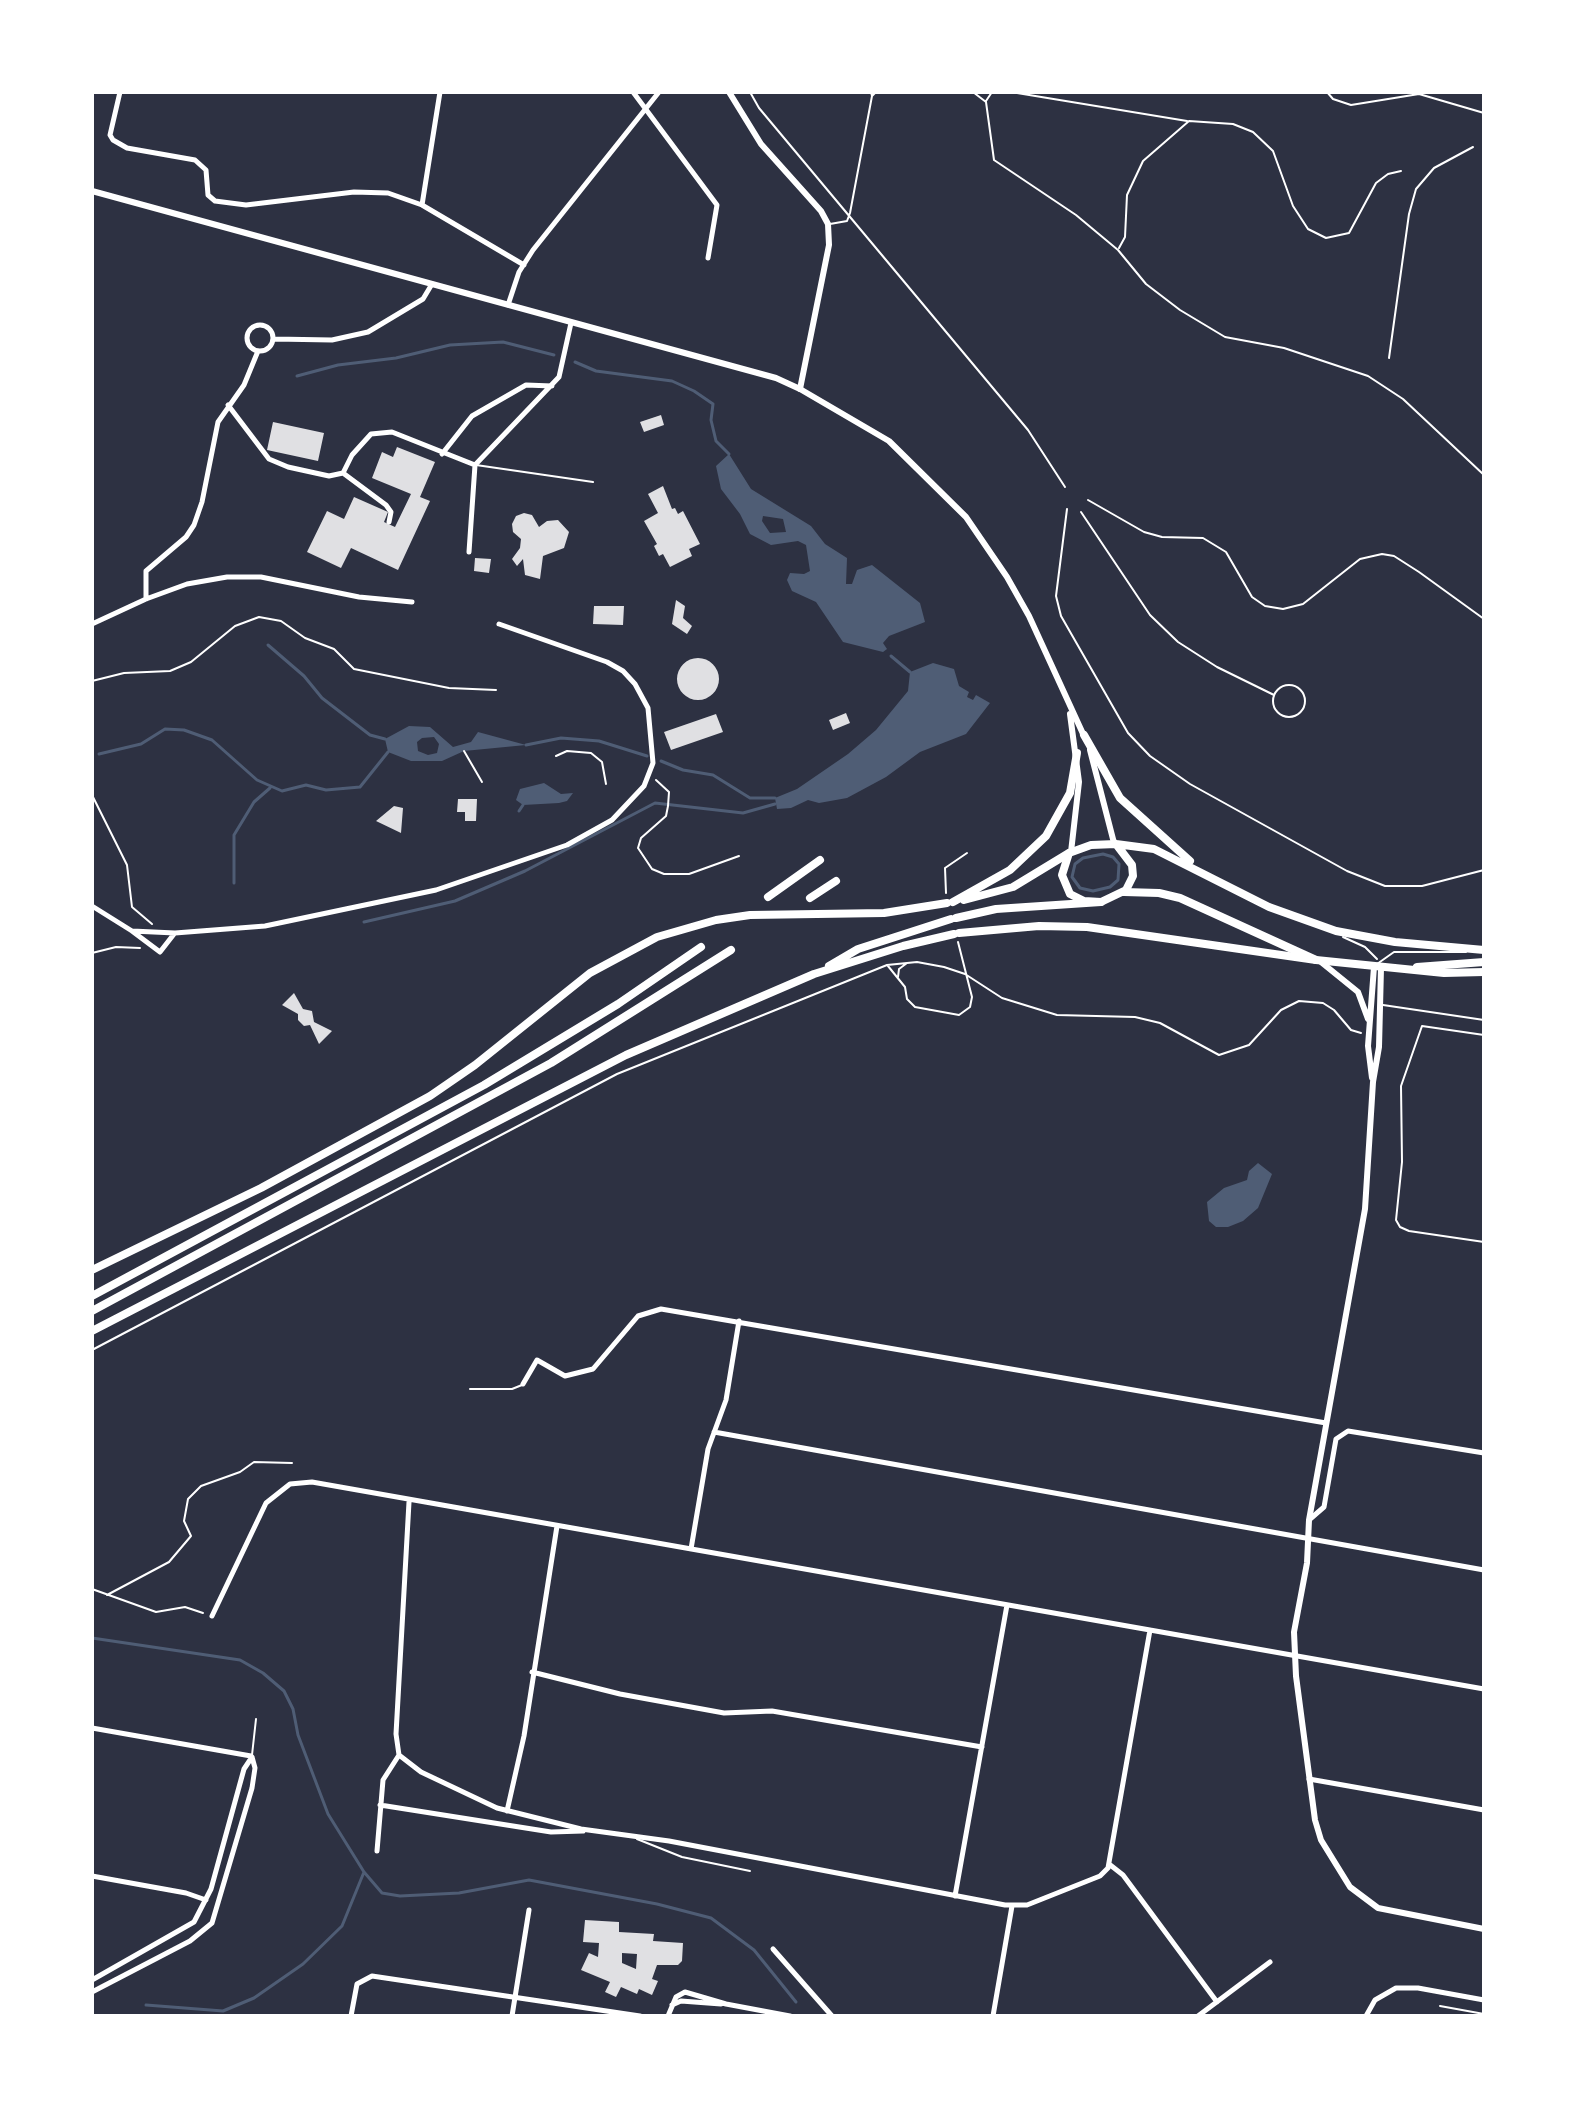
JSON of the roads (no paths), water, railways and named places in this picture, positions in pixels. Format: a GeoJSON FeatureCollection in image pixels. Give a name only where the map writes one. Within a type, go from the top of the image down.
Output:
{"type":"FeatureCollection","features":[{"type":"Feature","properties":{"kind":"highway"},"geometry":{"type":"LineString","coordinates":[[1084,735],[1120,798],[1207,875]]}},
{"type":"Feature","properties":{"kind":"highway"},"geometry":{"type":"LineString","coordinates":[[950,901],[1010,870],[1046,836],[1070,793],[1077,753]]}},
{"type":"Feature","properties":{"kind":"highway"},"geometry":{"type":"LineString","coordinates":[[1115,844],[1128,855],[1133,869],[1132,880],[1124,892]]}},
{"type":"Feature","properties":{"kind":"highway"},"geometry":{"type":"LineString","coordinates":[[92,1270],[228,1205],[442,1089],[590,973],[657,937],[702,924],[750,915],[884,913],[950,901],[1013,887],[1070,853],[1115,844],[1154,849],[1269,907],[1336,931],[1395,942],[1484,950]]}},
{"type":"Feature","properties":{"kind":"highway"},"geometry":{"type":"LineString","coordinates":[[1070,853],[1062,872],[1068,891],[1078,899],[1101,902]]}},
{"type":"Feature","properties":{"kind":"highway"},"geometry":{"type":"LineString","coordinates":[[768,897],[820,860]]}},
{"type":"Feature","properties":{"kind":"highway"},"geometry":{"type":"LineString","coordinates":[[810,898],[836,881]]}},
{"type":"Feature","properties":{"kind":"highway"},"geometry":{"type":"LineString","coordinates":[[92,1331],[575,1080],[814,974],[858,949],[953,919],[996,909],[1101,902],[1124,892],[1159,893],[1180,898],[1318,960]]}},
{"type":"Feature","properties":{"kind":"highway"},"geometry":{"type":"LineString","coordinates":[[814,974],[957,936],[1025,926],[1087,927],[1396,969],[1484,972]]}},
{"type":"Feature","properties":{"kind":"highway"},"geometry":{"type":"LineString","coordinates":[[92,1296],[484,1085],[618,1004],[701,947]]}},
{"type":"Feature","properties":{"kind":"highway"},"geometry":{"type":"LineString","coordinates":[[92,1311],[551,1063],[731,950]]}},
{"type":"Feature","properties":{"kind":"highway"},"geometry":{"type":"LineString","coordinates":[[1396,969],[1484,962]]}},
{"type":"Feature","properties":{"kind":"street"},"geometry":{"type":"LineString","coordinates":[[120,92],[110,135],[113,140],[127,148],[195,160],[206,170],[207,190],[215,201],[246,205],[379,191],[422,205],[524,265]]}},
{"type":"Feature","properties":{"kind":"street"},"geometry":{"type":"LineString","coordinates":[[422,205],[440,92]]}},
{"type":"Feature","properties":{"kind":"street"},"geometry":{"type":"LineString","coordinates":[[633,92],[717,205],[708,258]]}},
{"type":"Feature","properties":{"kind":"street"},"geometry":{"type":"LineString","coordinates":[[508,305],[524,265],[659,92]]}},
{"type":"Feature","properties":{"kind":"street"},"geometry":{"type":"LineString","coordinates":[[729,92],[761,144],[821,211],[828,224],[829,245],[800,389]]}},
{"type":"Feature","properties":{"kind":"street"},"geometry":{"type":"LineString","coordinates":[[92,191],[776,378],[889,441],[966,517],[1007,577],[1084,735],[1115,844]]}},
{"type":"Feature","properties":{"kind":"street"},"geometry":{"type":"LineString","coordinates":[[274,339],[332,340],[368,332],[423,299],[432,284]]}},
{"type":"Feature","properties":{"kind":"street"},"geometry":{"type":"LineString","coordinates":[[469,552],[475,465],[559,377],[571,323]]}},
{"type":"Feature","properties":{"kind":"street"},"geometry":{"type":"LineString","coordinates":[[258,351],[248,343],[252,328],[265,325],[274,339]]}},
{"type":"Feature","properties":{"kind":"street"},"geometry":{"type":"LineString","coordinates":[[146,599],[146,571],[186,537],[194,525],[202,502],[218,422],[244,385],[258,351],[270,347],[274,339]]}},
{"type":"Feature","properties":{"kind":"street"},"geometry":{"type":"LineString","coordinates":[[442,454],[472,416],[526,385],[552,386]]}},
{"type":"Feature","properties":{"kind":"street"},"geometry":{"type":"LineString","coordinates":[[228,405],[269,459],[329,476],[343,473],[386,505],[391,512],[389,522]]}},
{"type":"Feature","properties":{"kind":"street"},"geometry":{"type":"LineString","coordinates":[[343,473],[352,455],[371,434],[392,432],[475,465]]}},
{"type":"Feature","properties":{"kind":"street"},"geometry":{"type":"LineString","coordinates":[[92,624],[187,584],[227,577],[261,577],[359,597],[412,602]]}},
{"type":"Feature","properties":{"kind":"street"},"geometry":{"type":"LineString","coordinates":[[132,931],[175,933],[265,926],[436,890],[567,845],[612,820],[635,798],[650,777],[654,754],[648,708],[635,684],[623,671],[499,624]]}},
{"type":"Feature","properties":{"kind":"street"},"geometry":{"type":"LineString","coordinates":[[1069,707],[1077,753],[1078,798],[1070,853]]}},
{"type":"Feature","properties":{"kind":"street"},"geometry":{"type":"LineString","coordinates":[[92,906],[160,952],[175,933]]}},
{"type":"Feature","properties":{"kind":"street"},"geometry":{"type":"LineString","coordinates":[[1318,960],[1358,992],[1369,1027]]}},
{"type":"Feature","properties":{"kind":"street"},"geometry":{"type":"LineString","coordinates":[[1373,1082],[1369,1027],[1378,965]]}},
{"type":"Feature","properties":{"kind":"street"},"geometry":{"type":"LineString","coordinates":[[1378,965],[1381,1005],[1379,1047],[1373,1082],[1365,1209],[1309,1520],[1294,1632],[1294,1656],[1309,1779],[1321,1840],[1350,1887],[1365,1901],[1387,1911],[1484,1929]]}},
{"type":"Feature","properties":{"kind":"street"},"geometry":{"type":"LineString","coordinates":[[1371,1005],[1381,1005]]}},
{"type":"Feature","properties":{"kind":"street"},"geometry":{"type":"LineString","coordinates":[[523,1384],[537,1360],[565,1376],[593,1369],[647,1310],[661,1309],[1326,1423]]}},
{"type":"Feature","properties":{"kind":"street"},"geometry":{"type":"LineString","coordinates":[[691,1549],[714,1432],[726,1400],[739,1321]]}},
{"type":"Feature","properties":{"kind":"street"},"geometry":{"type":"LineString","coordinates":[[1309,1520],[1324,1507],[1336,1439],[1348,1431],[1484,1453]]}},
{"type":"Feature","properties":{"kind":"street"},"geometry":{"type":"LineString","coordinates":[[714,1432],[1484,1570]]}},
{"type":"Feature","properties":{"kind":"street"},"geometry":{"type":"LineString","coordinates":[[212,1616],[266,1503],[276,1492],[290,1484],[312,1482],[409,1502],[1484,1689]]}},
{"type":"Feature","properties":{"kind":"street"},"geometry":{"type":"LineString","coordinates":[[377,1851],[384,1776],[399,1755],[396,1734],[409,1502]]}},
{"type":"Feature","properties":{"kind":"street"},"geometry":{"type":"LineString","coordinates":[[507,1811],[522,1750],[557,1526]]}},
{"type":"Feature","properties":{"kind":"street"},"geometry":{"type":"LineString","coordinates":[[955,1896],[1007,1605]]}},
{"type":"Feature","properties":{"kind":"street"},"geometry":{"type":"LineString","coordinates":[[399,1755],[421,1772],[507,1811],[592,1831],[669,1841],[955,1896],[1012,1906],[1032,1904],[1100,1876],[1109,1864],[1150,1630]]}},
{"type":"Feature","properties":{"kind":"street"},"geometry":{"type":"LineString","coordinates":[[532,1672],[595,1684],[620,1694],[731,1714],[772,1711],[982,1747]]}},
{"type":"Feature","properties":{"kind":"street"},"geometry":{"type":"LineString","coordinates":[[92,1728],[252,1757]]}},
{"type":"Feature","properties":{"kind":"street"},"geometry":{"type":"LineString","coordinates":[[92,1980],[190,1926],[206,1900],[244,1769],[252,1757]]}},
{"type":"Feature","properties":{"kind":"street"},"geometry":{"type":"LineString","coordinates":[[92,1992],[190,1941],[212,1923],[252,1788],[255,1768],[252,1757]]}},
{"type":"Feature","properties":{"kind":"street"},"geometry":{"type":"LineString","coordinates":[[1309,1779],[1484,1810]]}},
{"type":"Feature","properties":{"kind":"street"},"geometry":{"type":"LineString","coordinates":[[380,1805],[551,1832],[592,1831]]}},
{"type":"Feature","properties":{"kind":"street"},"geometry":{"type":"LineString","coordinates":[[1109,1864],[1123,1875],[1217,2002]]}},
{"type":"Feature","properties":{"kind":"street"},"geometry":{"type":"LineString","coordinates":[[92,1876],[186,1893],[206,1900]]}},
{"type":"Feature","properties":{"kind":"street"},"geometry":{"type":"LineString","coordinates":[[993,2016],[1012,1906]]}},
{"type":"Feature","properties":{"kind":"street"},"geometry":{"type":"LineString","coordinates":[[512,2016],[529,1910]]}},
{"type":"Feature","properties":{"kind":"street"},"geometry":{"type":"LineString","coordinates":[[773,1949],[832,2016]]}},
{"type":"Feature","properties":{"kind":"street"},"geometry":{"type":"LineString","coordinates":[[1198,2016],[1270,1962]]}},
{"type":"Feature","properties":{"kind":"street"},"geometry":{"type":"LineString","coordinates":[[351,2016],[357,1984],[372,1976],[640,2016]]}},
{"type":"Feature","properties":{"kind":"street"},"geometry":{"type":"LineString","coordinates":[[1366,2016],[1375,2000],[1396,1988],[1418,1988],[1484,2000]]}},
{"type":"Feature","properties":{"kind":"street"},"geometry":{"type":"LineString","coordinates":[[668,2016],[678,1995],[685,1992],[726,2004],[790,2016]]}},
{"type":"Feature","properties":{"kind":"street"},"geometry":{"type":"LineString","coordinates":[[672,2005],[681,2001],[726,2004]]}},
{"type":"Feature","properties":{"kind":"lane"},"geometry":{"type":"LineString","coordinates":[[750,92],[759,108],[850,213],[1028,430],[1065,487]]}},
{"type":"Feature","properties":{"kind":"lane"},"geometry":{"type":"LineString","coordinates":[[973,92],[986,102]]}},
{"type":"Feature","properties":{"kind":"lane"},"geometry":{"type":"LineString","coordinates":[[992,92],[986,102],[994,160],[1076,215],[1118,250],[1146,284],[1225,337],[1284,348],[1368,376],[1403,399],[1484,475]]}},
{"type":"Feature","properties":{"kind":"lane"},"geometry":{"type":"LineString","coordinates":[[1011,92],[1189,121],[1233,124],[1253,132],[1273,151],[1293,206],[1308,229],[1326,238],[1349,233],[1376,183],[1388,174],[1401,171]]}},
{"type":"Feature","properties":{"kind":"lane"},"geometry":{"type":"LineString","coordinates":[[1327,92],[1333,99],[1351,105],[1418,93],[1484,113]]}},
{"type":"Feature","properties":{"kind":"lane"},"geometry":{"type":"LineString","coordinates":[[828,224],[847,221],[850,213],[873,93]]}},
{"type":"Feature","properties":{"kind":"lane"},"geometry":{"type":"LineString","coordinates":[[1118,250],[1125,237],[1127,195],[1143,161],[1189,121]]}},
{"type":"Feature","properties":{"kind":"lane"},"geometry":{"type":"LineString","coordinates":[[1389,358],[1406,228],[1416,189],[1434,168],[1473,147]]}},
{"type":"Feature","properties":{"kind":"lane"},"geometry":{"type":"LineString","coordinates":[[475,465],[576,477],[593,482]]}},
{"type":"Feature","properties":{"kind":"lane"},"geometry":{"type":"LineString","coordinates":[[1088,500],[1144,532],[1162,537],[1203,538],[1226,552],[1252,597],[1265,606],[1283,609],[1303,604],[1360,559],[1382,554],[1394,556],[1484,619]]}},
{"type":"Feature","properties":{"kind":"lane"},"geometry":{"type":"LineString","coordinates":[[1067,509],[1056,596],[1061,616],[1128,733],[1150,756],[1190,784],[1347,871],[1385,886],[1422,886],[1484,870]]}},
{"type":"Feature","properties":{"kind":"lane"},"geometry":{"type":"LineString","coordinates":[[1081,512],[1150,615],[1178,642],[1217,667],[1274,695]]}},
{"type":"Feature","properties":{"kind":"lane"},"geometry":{"type":"LineString","coordinates":[[1292,685],[1302,691],[1304,706],[1294,717],[1283,716],[1275,710],[1274,695],[1281,687],[1292,685]]}},
{"type":"Feature","properties":{"kind":"lane"},"geometry":{"type":"LineString","coordinates":[[1336,931],[1365,947],[1378,965],[1394,952],[1484,950]]}},
{"type":"Feature","properties":{"kind":"lane"},"geometry":{"type":"LineString","coordinates":[[1381,1005],[1484,1020]]}},
{"type":"Feature","properties":{"kind":"lane"},"geometry":{"type":"LineString","coordinates":[[1484,1035],[1422,1026],[1401,1086],[1402,1162],[1396,1220],[1400,1227],[1409,1231],[1484,1242]]}},
{"type":"Feature","properties":{"kind":"lane"},"geometry":{"type":"LineString","coordinates":[[470,1389],[512,1389],[523,1384]]}},
{"type":"Feature","properties":{"kind":"lane"},"geometry":{"type":"LineString","coordinates":[[252,1757],[256,1719]]}},
{"type":"Feature","properties":{"kind":"lane"},"geometry":{"type":"LineString","coordinates":[[636,1839],[671,1854],[750,1871]]}},
{"type":"Feature","properties":{"kind":"lane"},"geometry":{"type":"LineString","coordinates":[[1440,2006],[1484,2014]]}},
{"type":"Feature","properties":{"kind":"water"},"geometry":{"type":"Polygon","coordinates":[[[729,454],[751,489],[811,526],[825,544],[847,558],[846,584],[852,584],[857,570],[872,565],[920,603],[925,622],[889,636],[883,643],[887,649],[883,652],[843,642],[816,602],[792,591],[787,580],[790,573],[810,571],[806,545],[798,541],[771,545],[750,534],[740,514],[721,489],[716,466],[729,454]],[[763,516],[762,521],[770,533],[786,532],[783,519],[763,516]]]}},
{"type":"Feature","properties":{"kind":"water"},"geometry":{"type":"Polygon","coordinates":[[[933,663],[954,669],[959,686],[969,692],[967,697],[973,700],[976,695],[990,703],[966,734],[920,752],[886,777],[847,798],[819,803],[808,800],[791,808],[777,809],[775,798],[797,789],[848,754],[876,730],[908,691],[910,672],[933,663]]]}},
{"type":"Feature","properties":{"kind":"water"},"geometry":{"type":"Polygon","coordinates":[[[409,726],[430,727],[453,747],[471,742],[478,732],[526,745],[464,751],[442,761],[411,761],[388,752],[385,739],[409,726]],[[434,737],[422,738],[417,742],[418,751],[428,755],[437,753],[439,744],[434,737]]]}},
{"type":"Feature","properties":{"kind":"water"},"geometry":{"type":"Polygon","coordinates":[[[544,783],[561,794],[573,793],[567,801],[559,803],[523,805],[516,800],[520,789],[544,783]]]}},
{"type":"Feature","properties":{"kind":"water"},"geometry":{"type":"Polygon","coordinates":[[[1258,1163],[1272,1174],[1258,1208],[1243,1221],[1228,1227],[1216,1227],[1209,1221],[1207,1202],[1224,1188],[1247,1180],[1249,1171],[1258,1163]]]}},
{"type":"Feature","properties":{"kind":"waterway"},"geometry":{"type":"LineString","coordinates":[[297,376],[338,365],[396,358],[450,345],[503,342],[554,355]]}},
{"type":"Feature","properties":{"kind":"waterway"},"geometry":{"type":"LineString","coordinates":[[575,362],[596,371],[672,381],[694,391],[713,404],[711,420],[716,441],[729,454]]}},
{"type":"Feature","properties":{"kind":"waterway"},"geometry":{"type":"LineString","coordinates":[[268,645],[304,676],[322,698],[370,735],[385,739]]}},
{"type":"Feature","properties":{"kind":"waterway"},"geometry":{"type":"LineString","coordinates":[[891,656],[910,672]]}},
{"type":"Feature","properties":{"kind":"waterway"},"geometry":{"type":"LineString","coordinates":[[99,754],[141,744],[165,729],[184,730],[212,740],[257,780],[282,791],[306,785],[326,790],[360,787],[388,752]]}},
{"type":"Feature","properties":{"kind":"waterway"},"geometry":{"type":"LineString","coordinates":[[526,745],[561,738],[599,741],[647,756]]}},
{"type":"Feature","properties":{"kind":"waterway"},"geometry":{"type":"LineString","coordinates":[[661,761],[683,770],[713,775],[750,798],[775,798]]}},
{"type":"Feature","properties":{"kind":"waterway"},"geometry":{"type":"LineString","coordinates":[[234,883],[234,835],[254,802],[270,788]]}},
{"type":"Feature","properties":{"kind":"waterway"},"geometry":{"type":"LineString","coordinates":[[364,922],[455,901],[525,871],[655,803],[743,813],[775,804]]}},
{"type":"Feature","properties":{"kind":"waterway"},"geometry":{"type":"LineString","coordinates":[[519,811],[523,805]]}},
{"type":"Feature","properties":{"kind":"waterway"},"geometry":{"type":"LineString","coordinates":[[1103,854],[1113,857],[1119,864],[1118,880],[1110,887],[1093,891],[1080,888],[1072,877],[1075,864],[1083,858],[1103,854]]}},
{"type":"Feature","properties":{"kind":"waterway"},"geometry":{"type":"LineString","coordinates":[[92,1638],[240,1660],[263,1673],[284,1691],[293,1709],[298,1735],[328,1814],[364,1872],[382,1893],[400,1896],[459,1893],[529,1880],[657,1904],[711,1918],[754,1950],[796,2002]]}},
{"type":"Feature","properties":{"kind":"waterway"},"geometry":{"type":"LineString","coordinates":[[146,2005],[223,2011],[254,1998],[303,1964],[342,1926],[364,1872]]}}]}
